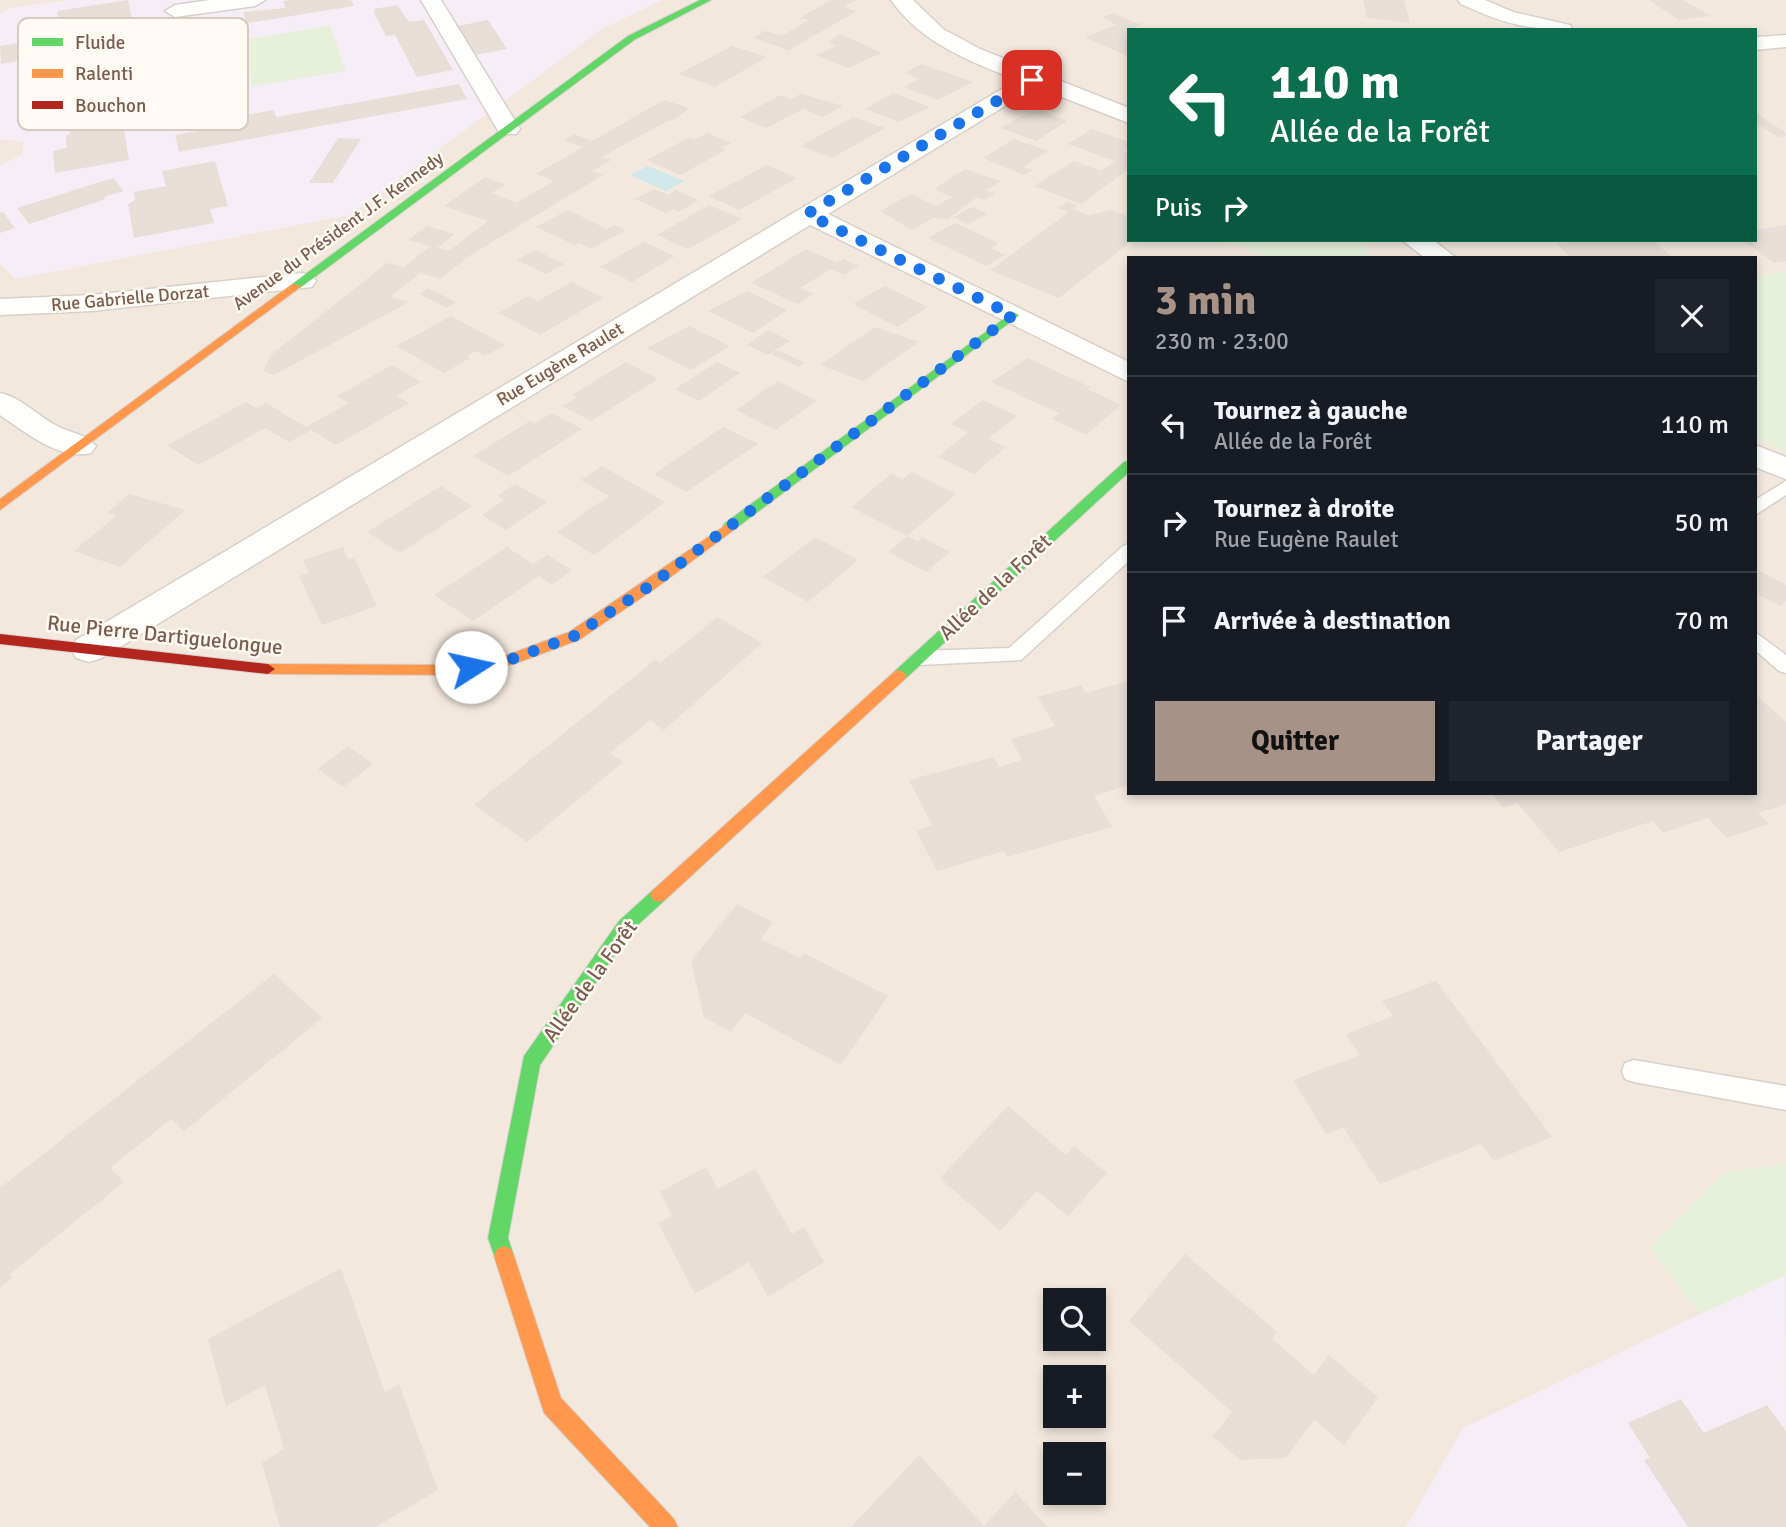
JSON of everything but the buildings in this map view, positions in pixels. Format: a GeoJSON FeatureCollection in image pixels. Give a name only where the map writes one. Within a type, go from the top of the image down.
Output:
{"type":"FeatureCollection","features":[{"type":"Feature","properties":{"kind":"street"},"geometry":{"type":"LineString","coordinates":[[175,11],[255,0]]}},
{"type":"Feature","properties":{"kind":"street"},"geometry":{"type":"LineString","coordinates":[[431,0],[508,129]]}},
{"type":"Feature","properties":{"kind":"street","name":"Avenue du Président J.F. Kennedy"},"geometry":{"type":"LineString","coordinates":[[0,506],[631,38],[708,0]]}},
{"type":"Feature","properties":{"kind":"street"},"geometry":{"type":"LineString","coordinates":[[901,0],[935,34],[1032,80],[1124,111]]}},
{"type":"Feature","properties":{"kind":"street"},"geometry":{"type":"LineString","coordinates":[[1468,0],[1506,17],[1553,28]]}},
{"type":"Feature","properties":{"kind":"street"},"geometry":{"type":"LineString","coordinates":[[1481,28],[1540,0]]}},
{"type":"Feature","properties":{"kind":"street"},"geometry":{"type":"LineString","coordinates":[[1757,44],[1786,41]]}},
{"type":"Feature","properties":{"kind":"street","name":"Rue Eugène Raulet"},"geometry":{"type":"LineString","coordinates":[[89,649],[1032,80]]}},
{"type":"Feature","properties":{"kind":"street"},"geometry":{"type":"LineString","coordinates":[[807,214],[1127,372]]}},
{"type":"Feature","properties":{"kind":"street"},"geometry":{"type":"LineString","coordinates":[[1418,242],[1440,256]]}},
{"type":"Feature","properties":{"kind":"street","name":"Rue Gabrielle Dorzat"},"geometry":{"type":"LineString","coordinates":[[6,310],[302,281]]}},
{"type":"Feature","properties":{"kind":"street","name":"Rue Pierre Dartiguelongue"},"geometry":{"type":"LineString","coordinates":[[0,639],[246,669],[452,670],[509,660],[574,636],[651,585],[1013,315]]}},
{"type":"Feature","properties":{"kind":"street"},"geometry":{"type":"LineString","coordinates":[[0,402],[47,433],[80,446]]}},
{"type":"Feature","properties":{"kind":"street"},"geometry":{"type":"LineString","coordinates":[[1757,456],[1786,469]]}},
{"type":"Feature","properties":{"kind":"street","name":"Allée de la Forêt"},"geometry":{"type":"LineString","coordinates":[[666,1527],[552,1405],[498,1238],[531,1062],[625,926],[1127,467]]}},
{"type":"Feature","properties":{"kind":"lane"},"geometry":{"type":"LineString","coordinates":[[1757,508],[1786,487]]}},
{"type":"Feature","properties":{"kind":"lane"},"geometry":{"type":"LineString","coordinates":[[919,657],[1014,656],[1127,552]]}},
{"type":"Feature","properties":{"kind":"lane"},"geometry":{"type":"LineString","coordinates":[[1757,641],[1786,666]]}},
{"type":"Feature","properties":{"kind":"lane"},"geometry":{"type":"LineString","coordinates":[[1634,1071],[1786,1098]]}},
{"type":"Feature","properties":{"kind":"shaded area"},"geometry":{"type":"Polygon","coordinates":[[[0,0],[1786,0],[1786,271],[1757,278],[1757,256],[1127,256],[1127,795],[1757,795],[1757,439],[1786,453],[1786,1527],[0,1527],[0,0]]]}},
{"type":"Feature","properties":{"kind":"shaded area"},"geometry":{"type":"Polygon","coordinates":[[[70,0],[662,0],[602,29],[350,215],[15,279],[0,263],[0,165],[22,155],[24,141],[0,140],[0,14],[9,8],[70,0]]]}},
{"type":"Feature","properties":{"kind":"shaded area"},"geometry":{"type":"Polygon","coordinates":[[[1785,1273],[1786,1527],[1406,1527],[1463,1428],[1785,1273]]]}},
{"type":"Feature","properties":{"kind":"green space"},"geometry":{"type":"Polygon","coordinates":[[[330,26],[346,71],[253,86],[248,67],[248,39],[330,26]]]}},
{"type":"Feature","properties":{"kind":"green space"},"geometry":{"type":"Polygon","coordinates":[[[1225,242],[1361,242],[1372,256],[1265,256],[1225,242]]]}},
{"type":"Feature","properties":{"kind":"green space"},"geometry":{"type":"Polygon","coordinates":[[[1786,271],[1786,453],[1757,439],[1757,278],[1786,271]]]}},
{"type":"Feature","properties":{"kind":"green space"},"geometry":{"type":"Polygon","coordinates":[[[1786,1164],[1786,1275],[1700,1314],[1649,1247],[1724,1172],[1786,1164]]]}},
{"type":"Feature","properties":{"kind":"water"},"geometry":{"type":"Polygon","coordinates":[[[648,166],[684,181],[666,191],[630,175],[648,166]]]}},
{"type":"Feature","properties":{"kind":"traffic: fast"},"geometry":{"type":"LineString","coordinates":[[296,286],[631,38],[707,0]]}},
{"type":"Feature","properties":{"kind":"traffic: fast"},"geometry":{"type":"LineString","coordinates":[[730,526],[1013,315]]}},
{"type":"Feature","properties":{"kind":"traffic: fast"},"geometry":{"type":"LineString","coordinates":[[900,675],[1127,467]]}},
{"type":"Feature","properties":{"kind":"traffic: fast"},"geometry":{"type":"LineString","coordinates":[[504,1256],[498,1238],[531,1062],[625,926],[659,895]]}},
{"type":"Feature","properties":{"kind":"traffic: slow"},"geometry":{"type":"LineString","coordinates":[[0,506],[296,286]]}},
{"type":"Feature","properties":{"kind":"traffic: slow"},"geometry":{"type":"LineString","coordinates":[[268,669],[452,670],[509,660],[574,636],[651,585],[730,526]]}},
{"type":"Feature","properties":{"kind":"traffic: slow"},"geometry":{"type":"LineString","coordinates":[[659,895],[900,675]]}},
{"type":"Feature","properties":{"kind":"traffic: slow"},"geometry":{"type":"LineString","coordinates":[[504,1256],[552,1405],[666,1527]]}},
{"type":"Feature","properties":{"kind":"traffic: jam"},"geometry":{"type":"LineString","coordinates":[[0,639],[268,669]]}},
{"type":"Feature","properties":{"kind":"route"},"geometry":{"type":"LineString","coordinates":[[471,667],[509,660],[574,636],[651,585],[1013,315],[807,214],[1032,80]]}}]}
